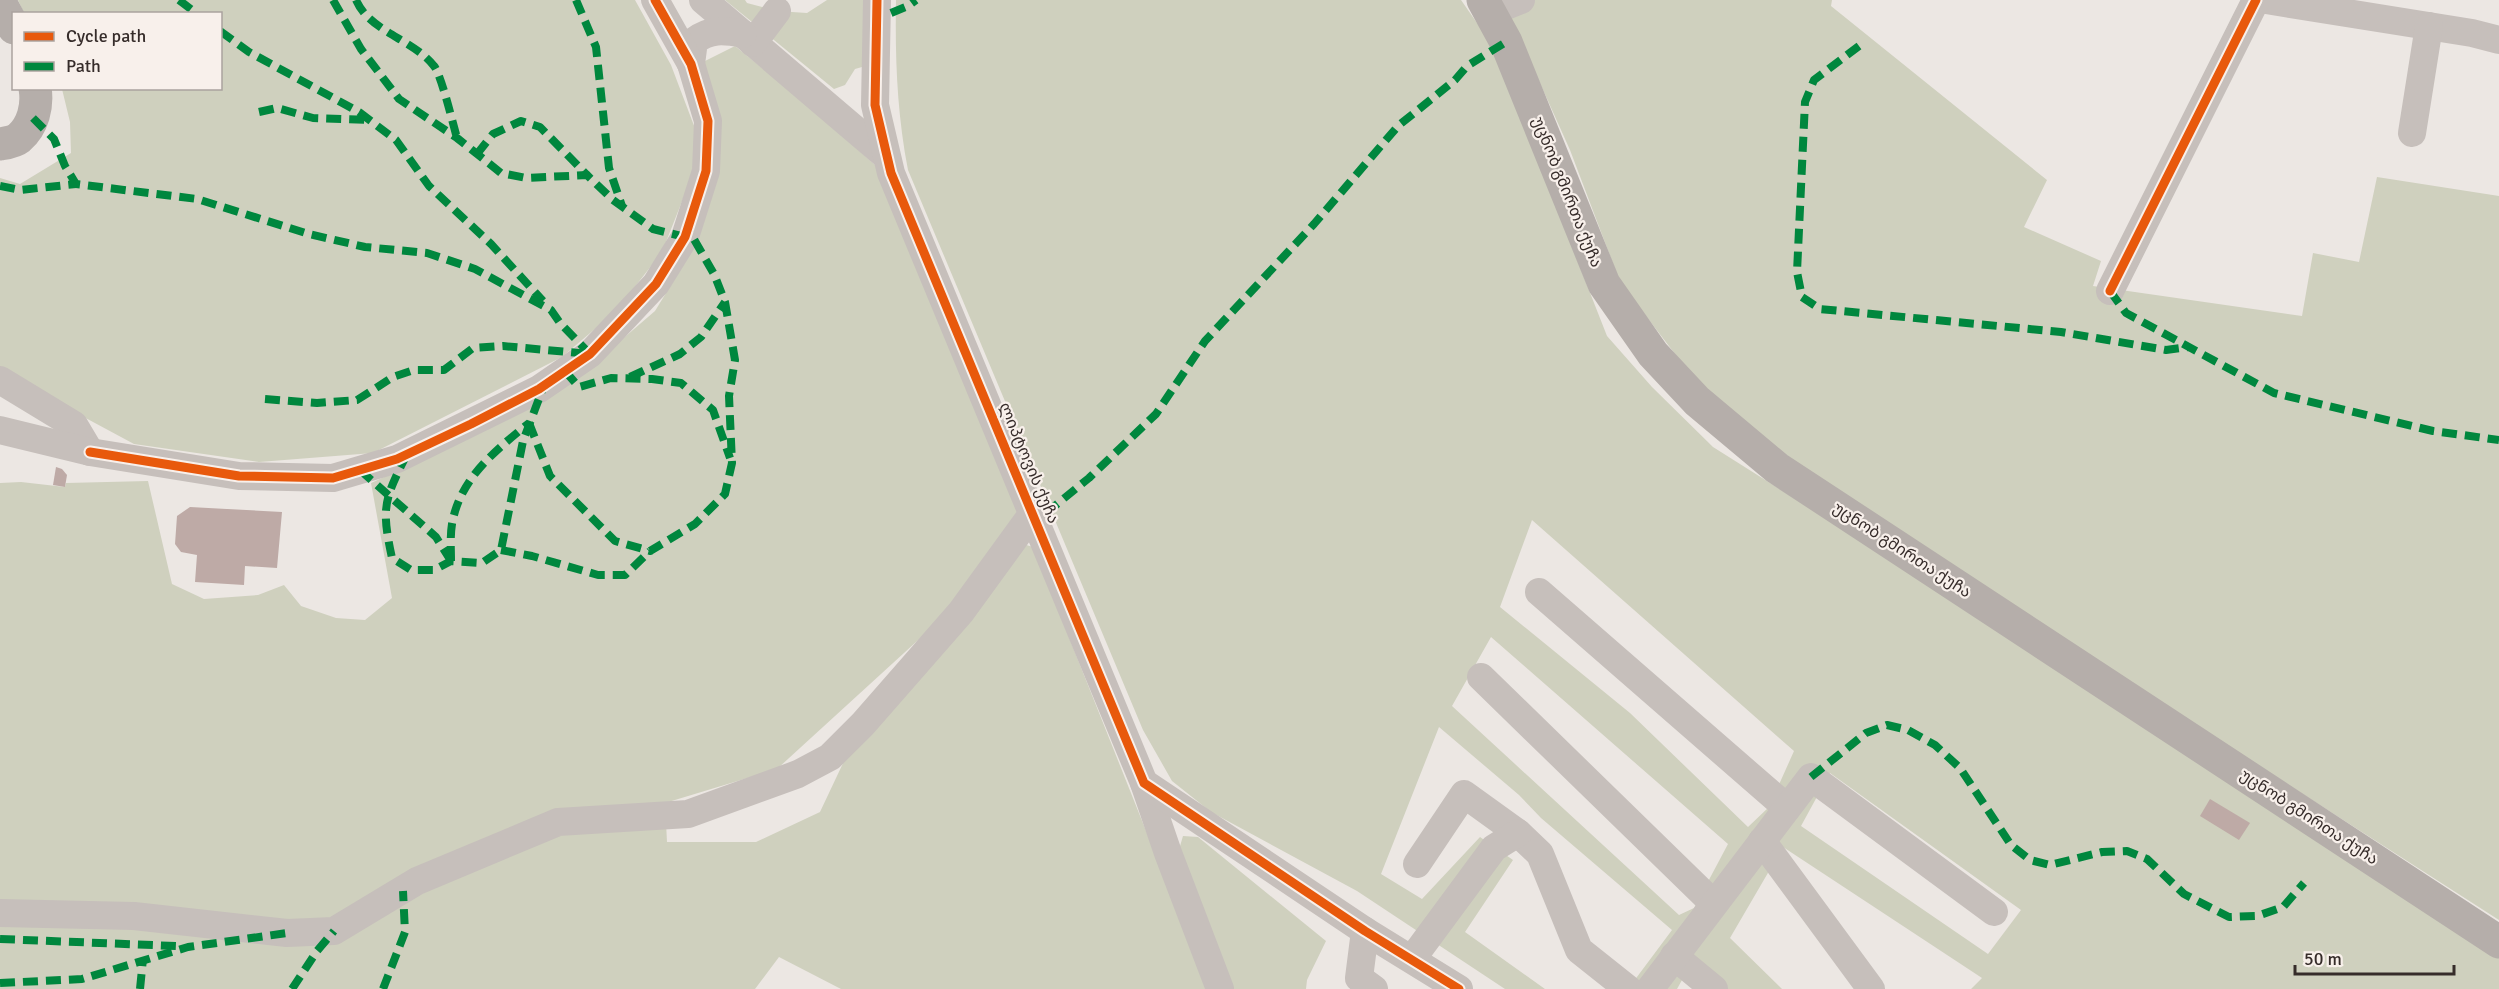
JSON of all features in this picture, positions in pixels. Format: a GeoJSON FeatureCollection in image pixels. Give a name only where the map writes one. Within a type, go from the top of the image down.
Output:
{"type":"FeatureCollection","features":[{"type":"Feature","properties":{"kind":"main road"},"geometry":{"type":"LineString","coordinates":[[0,2],[12,24]]}},
{"type":"Feature","properties":{"kind":"main road","name":"უცნობ გმირთა ქუჩა"},"geometry":{"type":"LineString","coordinates":[[1487,6],[1506,42],[1604,284],[1653,354],[1697,401],[1777,468],[2499,942]]}},
{"type":"Feature","properties":{"kind":"main road"},"geometry":{"type":"LineString","coordinates":[[0,144],[18,139],[33,118],[35,90]]}},
{"type":"Feature","properties":{"kind":"street"},"geometry":{"type":"LineString","coordinates":[[0,430],[90,452],[239,476],[333,478],[397,459],[539,389],[590,354],[657,284],[685,237],[706,171],[708,121],[691,64],[656,0]]}},
{"type":"Feature","properties":{"kind":"street","name":"ლიპტოვის ქუჩა"},"geometry":{"type":"LineString","coordinates":[[703,0],[885,155],[1144,783],[1220,989]]}},
{"type":"Feature","properties":{"kind":"street"},"geometry":{"type":"LineString","coordinates":[[876,0],[875,105],[885,155]]}},
{"type":"Feature","properties":{"kind":"street"},"geometry":{"type":"LineString","coordinates":[[1487,6],[1521,0]]}},
{"type":"Feature","properties":{"kind":"street"},"geometry":{"type":"LineString","coordinates":[[2110,291],[2256,0]]}},
{"type":"Feature","properties":{"kind":"street"},"geometry":{"type":"LineString","coordinates":[[2266,0],[2429,26],[2499,40]]}},
{"type":"Feature","properties":{"kind":"street"},"geometry":{"type":"LineString","coordinates":[[691,64],[694,41],[705,33],[724,30],[748,38],[777,11]]}},
{"type":"Feature","properties":{"kind":"street"},"geometry":{"type":"LineString","coordinates":[[2412,133],[2429,26]]}},
{"type":"Feature","properties":{"kind":"street"},"geometry":{"type":"LineString","coordinates":[[827,104],[853,103],[860,99],[874,75]]}},
{"type":"Feature","properties":{"kind":"street"},"geometry":{"type":"LineString","coordinates":[[0,380],[74,425],[90,452]]}},
{"type":"Feature","properties":{"kind":"street"},"geometry":{"type":"LineString","coordinates":[[0,914],[134,916],[287,933],[334,931],[417,881],[558,822],[688,814],[798,774],[830,757],[863,724],[961,612],[1033,513]]}},
{"type":"Feature","properties":{"kind":"street"},"geometry":{"type":"LineString","coordinates":[[1539,592],[1787,808]]}},
{"type":"Feature","properties":{"kind":"street"},"geometry":{"type":"LineString","coordinates":[[1481,677],[1714,904]]}},
{"type":"Feature","properties":{"kind":"street"},"geometry":{"type":"LineString","coordinates":[[1650,989],[1811,777],[1994,912]]}},
{"type":"Feature","properties":{"kind":"street"},"geometry":{"type":"LineString","coordinates":[[1144,783],[1365,931],[1459,989]]}},
{"type":"Feature","properties":{"kind":"street"},"geometry":{"type":"LineString","coordinates":[[1417,864],[1464,794],[1518,833],[1540,854],[1579,950],[1628,989]]}},
{"type":"Feature","properties":{"kind":"street"},"geometry":{"type":"LineString","coordinates":[[1168,853],[1166,834],[1172,825],[1182,822],[1204,823]]}},
{"type":"Feature","properties":{"kind":"street"},"geometry":{"type":"LineString","coordinates":[[1412,959],[1494,848],[1518,833]]}},
{"type":"Feature","properties":{"kind":"street"},"geometry":{"type":"LineString","coordinates":[[1762,842],[1871,989]]}},
{"type":"Feature","properties":{"kind":"street"},"geometry":{"type":"LineString","coordinates":[[1365,931],[1359,978],[1374,989]]}},
{"type":"Feature","properties":{"kind":"street"},"geometry":{"type":"LineString","coordinates":[[1674,956],[1714,989]]}},
{"type":"Feature","properties":{"kind":"green space"},"geometry":{"type":"Polygon","coordinates":[[[18,0],[635,0],[671,65],[696,131],[694,171],[662,252],[616,311],[562,357],[373,453],[259,462],[134,444],[0,372],[0,178],[20,184],[71,153],[70,122],[62,90],[222,90],[222,12],[24,12],[18,0]]]}},
{"type":"Feature","properties":{"kind":"green space"},"geometry":{"type":"Polygon","coordinates":[[[725,0],[745,0],[747,3],[777,11],[807,13],[827,0],[865,0],[862,67],[855,69],[845,85],[834,89],[725,0]]]}},
{"type":"Feature","properties":{"kind":"green space"},"geometry":{"type":"Polygon","coordinates":[[[896,0],[1461,0],[1493,46],[1607,336],[1652,387],[1713,447],[1906,569],[2499,958],[2499,989],[1971,989],[1982,978],[1783,847],[1730,938],[1782,989],[1725,989],[1692,962],[1677,989],[1628,989],[1672,930],[1439,727],[1381,874],[1422,899],[1480,837],[1513,860],[1465,932],[1545,989],[1505,989],[1357,891],[1211,812],[1172,781],[1143,730],[908,170],[896,64],[896,0]],[[1532,520],[1500,607],[1630,713],[1748,827],[1769,807],[1794,751],[1532,520]],[[1491,637],[1452,706],[1679,915],[1694,908],[1728,844],[1491,637]],[[1830,773],[1801,826],[1988,954],[2021,910],[1830,773]]]}},
{"type":"Feature","properties":{"kind":"green space"},"geometry":{"type":"Polygon","coordinates":[[[1530,0],[1832,0],[1831,6],[2047,180],[2024,227],[2101,261],[2093,286],[2302,316],[2313,253],[2359,262],[2377,177],[2499,196],[2499,920],[1831,491],[1725,408],[1685,367],[1620,282],[1570,150],[1509,14],[1530,0]]]}},
{"type":"Feature","properties":{"kind":"green space"},"geometry":{"type":"Polygon","coordinates":[[[735,46],[813,109],[875,165],[1020,504],[1012,523],[939,621],[777,769],[665,803],[667,842],[756,842],[820,812],[845,759],[1023,544],[1033,547],[1209,989],[841,989],[779,957],[755,989],[0,989],[0,483],[21,482],[65,487],[66,483],[148,481],[172,584],[204,599],[258,595],[284,585],[301,606],[336,618],[365,620],[392,598],[371,483],[480,433],[576,379],[655,311],[698,241],[703,62],[735,46]]]}},
{"type":"Feature","properties":{"kind":"green space"},"geometry":{"type":"Polygon","coordinates":[[[1183,836],[1198,837],[1326,941],[1307,980],[1306,989],[1228,989],[1178,853],[1183,836]]]}},
{"type":"Feature","properties":{"kind":"building"},"geometry":{"type":"Polygon","coordinates":[[[56,467],[62,469],[67,475],[65,487],[53,485],[56,467]]]}},
{"type":"Feature","properties":{"kind":"building"},"geometry":{"type":"Polygon","coordinates":[[[190,507],[282,512],[277,568],[245,566],[244,585],[195,582],[197,555],[181,552],[175,544],[177,516],[190,507]]]}},
{"type":"Feature","properties":{"kind":"building"},"geometry":{"type":"Polygon","coordinates":[[[2210,799],[2250,823],[2239,840],[2200,816],[2210,799]]]}},
{"type":"Feature","properties":{"kind":"marked path"},"geometry":{"type":"LineString","coordinates":[[179,0],[194,12]]}},
{"type":"Feature","properties":{"kind":"marked path"},"geometry":{"type":"LineString","coordinates":[[333,0],[361,49],[399,99],[457,138],[501,173],[526,178],[587,175],[613,200],[653,229],[685,237]]}},
{"type":"Feature","properties":{"kind":"marked path"},"geometry":{"type":"LineString","coordinates":[[356,0],[371,20],[415,49],[434,66],[457,138]]}},
{"type":"Feature","properties":{"kind":"marked path"},"geometry":{"type":"LineString","coordinates":[[576,0],[596,47],[609,168],[622,206]]}},
{"type":"Feature","properties":{"kind":"marked path"},"geometry":{"type":"LineString","coordinates":[[891,13],[916,0]]}},
{"type":"Feature","properties":{"kind":"marked path"},"geometry":{"type":"LineString","coordinates":[[222,32],[249,52],[359,112],[396,140],[429,186],[491,244],[543,301]]}},
{"type":"Feature","properties":{"kind":"marked path"},"geometry":{"type":"LineString","coordinates":[[1046,513],[1089,478],[1156,414],[1205,341],[1314,224],[1398,126],[1455,80],[1467,66],[1506,42]]}},
{"type":"Feature","properties":{"kind":"marked path"},"geometry":{"type":"LineString","coordinates":[[1859,46],[1814,80],[1805,102],[1797,272],[1802,297],[1820,309],[2061,332],[2166,350],[2189,347]]}},
{"type":"Feature","properties":{"kind":"marked path"},"geometry":{"type":"LineString","coordinates":[[259,112],[277,108],[313,118],[370,120]]}},
{"type":"Feature","properties":{"kind":"marked path"},"geometry":{"type":"LineString","coordinates":[[33,118],[54,139],[65,166],[76,184],[197,199],[309,234],[365,247],[427,253],[475,269],[551,310],[560,323],[590,354]]}},
{"type":"Feature","properties":{"kind":"marked path"},"geometry":{"type":"LineString","coordinates":[[477,154],[493,134],[521,121],[540,127],[587,175]]}},
{"type":"Feature","properties":{"kind":"marked path"},"geometry":{"type":"LineString","coordinates":[[0,186],[20,190],[76,184]]}},
{"type":"Feature","properties":{"kind":"marked path"},"geometry":{"type":"LineString","coordinates":[[529,423],[550,476],[615,541],[650,551],[695,524],[725,494],[732,463],[729,396],[735,360],[725,302],[714,274],[688,229]]}},
{"type":"Feature","properties":{"kind":"marked path"},"geometry":{"type":"LineString","coordinates":[[2110,291],[2126,313],[2274,393],[2433,431],[2499,440]]}},
{"type":"Feature","properties":{"kind":"marked path"},"geometry":{"type":"LineString","coordinates":[[630,377],[680,354],[701,337],[725,302]]}},
{"type":"Feature","properties":{"kind":"marked path"},"geometry":{"type":"LineString","coordinates":[[265,399],[317,403],[357,400],[393,377],[414,370],[444,370],[473,348],[503,346],[590,354]]}},
{"type":"Feature","properties":{"kind":"marked path"},"geometry":{"type":"LineString","coordinates":[[565,371],[579,387],[611,378],[652,379],[681,383],[713,410],[730,458]]}},
{"type":"Feature","properties":{"kind":"marked path"},"geometry":{"type":"LineString","coordinates":[[407,454],[393,482],[387,504],[386,527],[392,558],[411,570],[434,570],[451,561],[482,563],[501,550],[523,441],[543,388]]}},
{"type":"Feature","properties":{"kind":"marked path"},"geometry":{"type":"LineString","coordinates":[[451,561],[452,524],[463,493],[471,479],[492,455],[529,423]]}},
{"type":"Feature","properties":{"kind":"marked path"},"geometry":{"type":"LineString","coordinates":[[360,470],[436,537],[451,561]]}},
{"type":"Feature","properties":{"kind":"marked path"},"geometry":{"type":"LineString","coordinates":[[501,550],[532,556],[598,575],[625,575],[650,551]]}},
{"type":"Feature","properties":{"kind":"marked path"},"geometry":{"type":"LineString","coordinates":[[1811,777],[1866,733],[1887,725],[1908,730],[1935,745],[1960,768],[2011,845],[2030,860],[2050,865],[2102,852],[2127,851],[2147,859],[2184,894],[2229,917],[2257,916],[2283,907],[2304,883]]}},
{"type":"Feature","properties":{"kind":"marked path"},"geometry":{"type":"LineString","coordinates":[[383,989],[405,932],[403,891]]}},
{"type":"Feature","properties":{"kind":"marked path"},"geometry":{"type":"LineString","coordinates":[[292,989],[317,951],[334,931]]}},
{"type":"Feature","properties":{"kind":"marked path"},"geometry":{"type":"LineString","coordinates":[[0,983],[82,979],[188,947],[287,933]]}},
{"type":"Feature","properties":{"kind":"marked path"},"geometry":{"type":"LineString","coordinates":[[0,939],[176,946]]}},
{"type":"Feature","properties":{"kind":"marked path"},"geometry":{"type":"LineString","coordinates":[[140,989],[143,959]]}},
{"type":"Feature","properties":{"kind":"cycle path"},"geometry":{"type":"LineString","coordinates":[[90,452],[239,476],[333,478],[397,459],[471,424],[539,389],[590,354],[656,284],[685,237],[706,171],[708,121],[691,64],[655,0]]}},
{"type":"Feature","properties":{"kind":"cycle path"},"geometry":{"type":"LineString","coordinates":[[877,0],[875,105],[891,173],[1144,783],[1365,931],[1459,989]]}},
{"type":"Feature","properties":{"kind":"cycle path"},"geometry":{"type":"LineString","coordinates":[[2110,291],[2256,0]]}}]}
